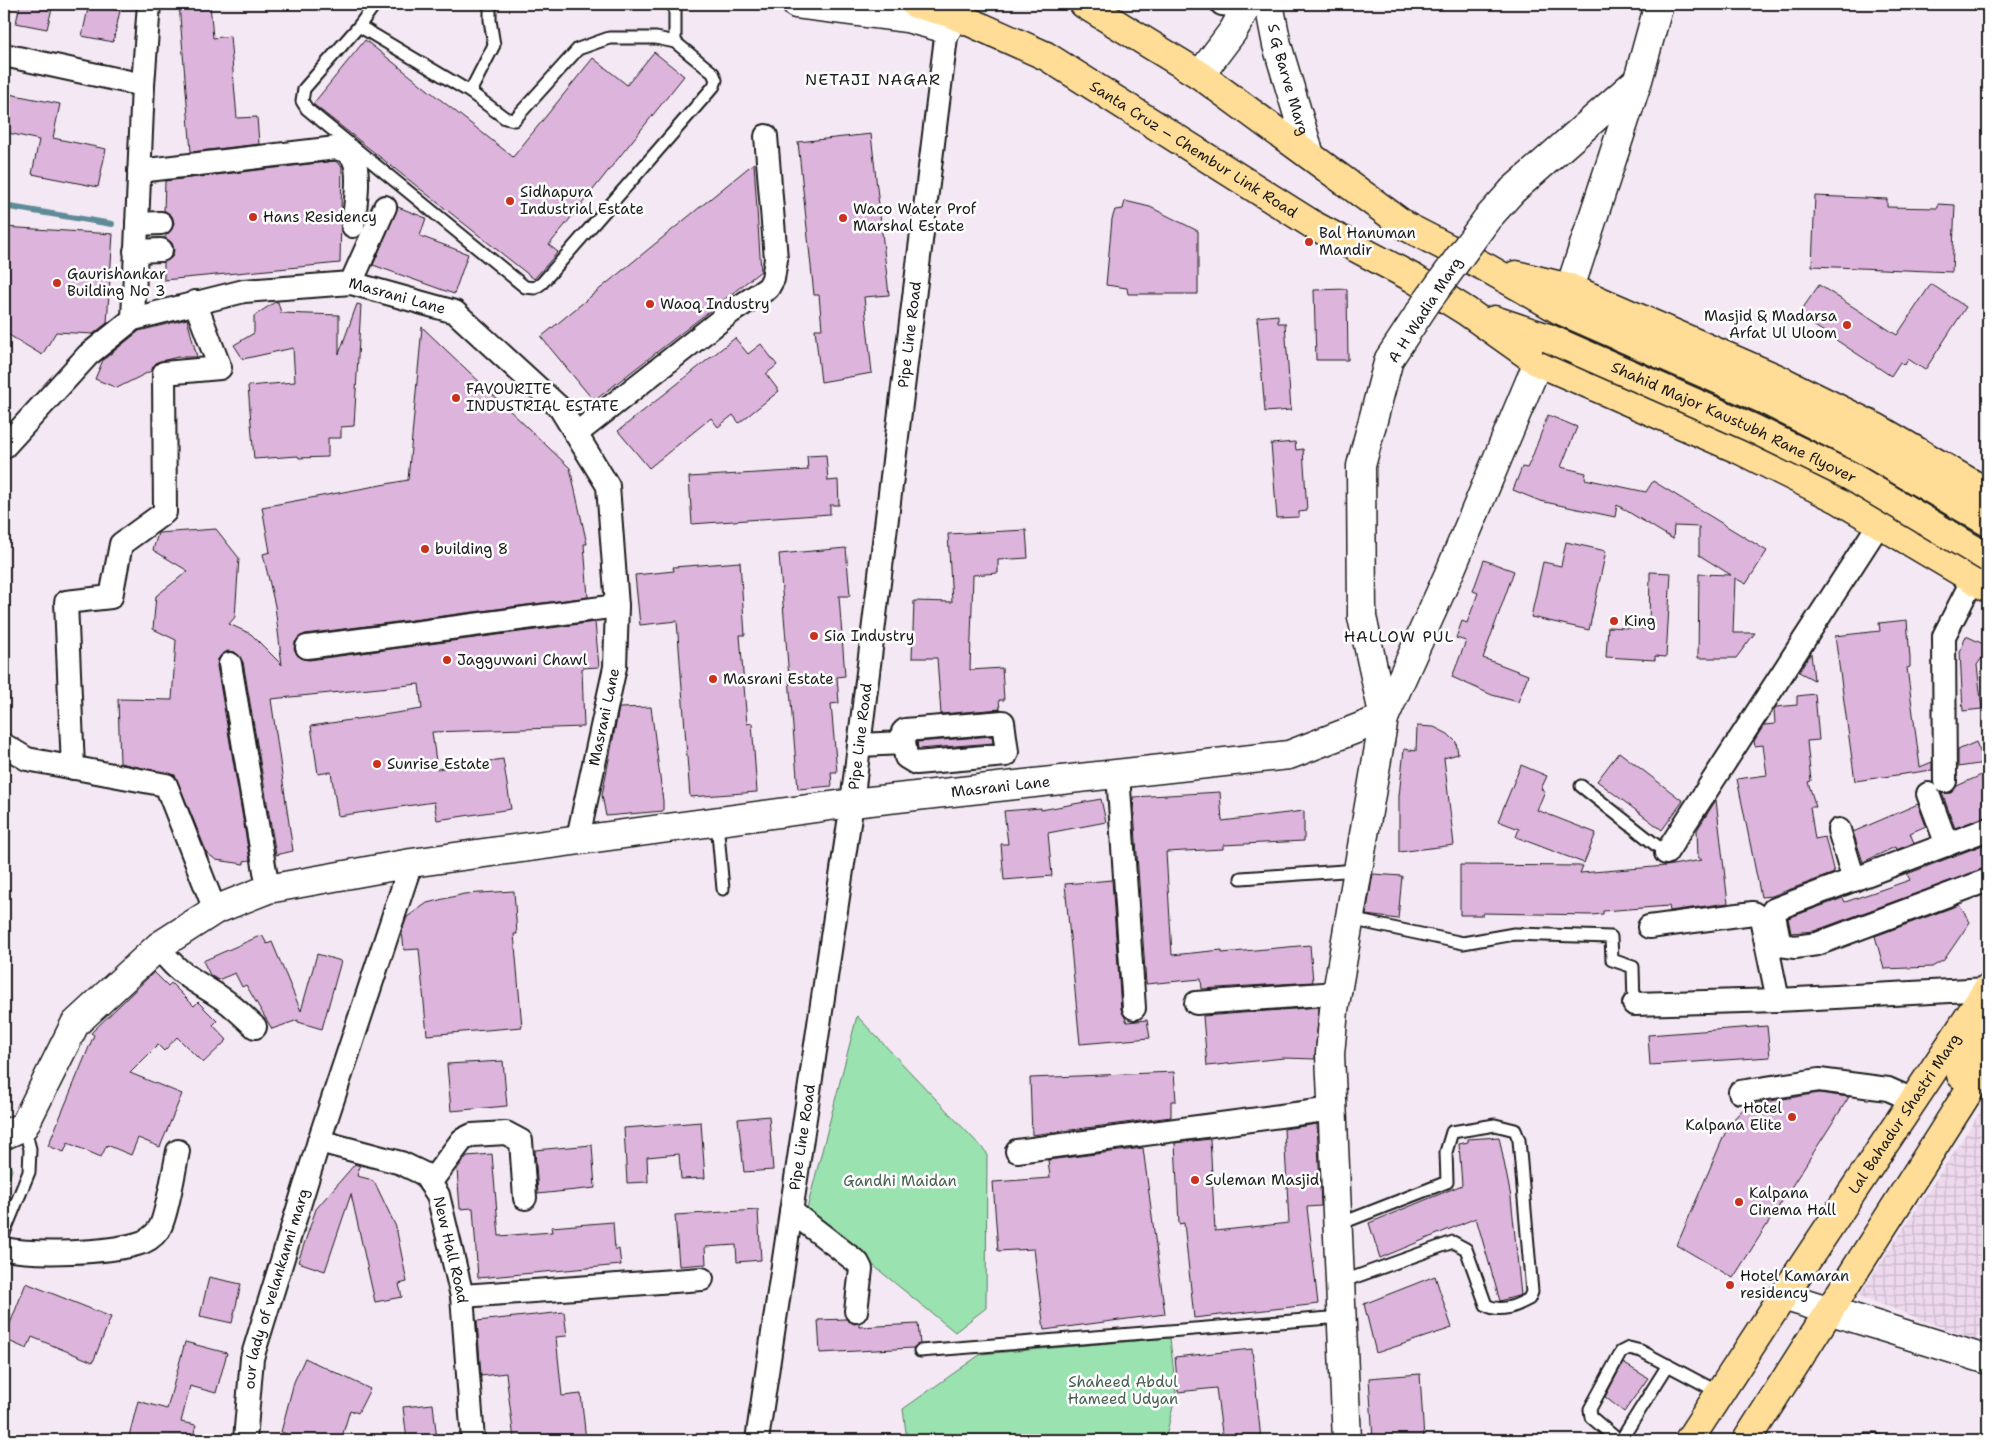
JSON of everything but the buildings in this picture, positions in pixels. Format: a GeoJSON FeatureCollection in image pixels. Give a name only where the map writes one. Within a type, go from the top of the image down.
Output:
{"type":"FeatureCollection","features":[{"type":"Feature","properties":{"kind":"main road","name":"Santa Cruz – Chembur Link Road"},"geometry":{"type":"LineString","coordinates":[[915,4],[948,21],[1046,56],[1315,226],[1413,278],[1466,311]]}},
{"type":"Feature","properties":{"kind":"main road"},"geometry":{"type":"LineString","coordinates":[[1084,4],[1200,75],[1310,155]]}},
{"type":"Feature","properties":{"kind":"main road","name":"Shahid Major Kaustubh Rane flyover"},"geometry":{"type":"LineString","coordinates":[[1310,155],[1407,227],[1487,268],[1565,299],[1864,450],[1988,523]]}},
{"type":"Feature","properties":{"kind":"main road"},"geometry":{"type":"LineString","coordinates":[[1565,299],[1776,378],[1876,428],[1988,494]]}},
{"type":"Feature","properties":{"kind":"main road","name":"Shahid Major Kaustubh Rane flyover"},"geometry":{"type":"LineString","coordinates":[[1466,311],[1543,350],[1752,428],[1842,472],[1977,574]]}},
{"type":"Feature","properties":{"kind":"main road"},"geometry":{"type":"LineString","coordinates":[[1543,350],[1838,499],[1879,524],[1977,574],[1988,523]]}},
{"type":"Feature","properties":{"kind":"main road","name":"Lal Bahadur Shastri Marg"},"geometry":{"type":"LineString","coordinates":[[1690,1440],[1783,1296],[1988,989]]}},
{"type":"Feature","properties":{"kind":"main road"},"geometry":{"type":"LineString","coordinates":[[1925,1162],[1946,1099],[1988,1032]]}},
{"type":"Feature","properties":{"kind":"main road"},"geometry":{"type":"LineString","coordinates":[[1747,1440],[1831,1312],[1925,1162],[1984,1077]]}},
{"type":"Feature","properties":{"kind":"street"},"geometry":{"type":"LineString","coordinates":[[133,318],[143,85],[150,4]]}},
{"type":"Feature","properties":{"kind":"street"},"geometry":{"type":"LineString","coordinates":[[796,4],[906,18],[948,21]]}},
{"type":"Feature","properties":{"kind":"street"},"geometry":{"type":"LineString","coordinates":[[1200,75],[1233,31],[1246,4]]}},
{"type":"Feature","properties":{"kind":"street","name":"S G Barve Marg"},"geometry":{"type":"LineString","coordinates":[[1246,4],[1278,45],[1310,155]]}},
{"type":"Feature","properties":{"kind":"street"},"geometry":{"type":"LineString","coordinates":[[1565,299],[1638,80],[1658,4]]}},
{"type":"Feature","properties":{"kind":"street","name":"Pipe Line Road"},"geometry":{"type":"LineString","coordinates":[[757,1440],[852,804],[948,21]]}},
{"type":"Feature","properties":{"kind":"street"},"geometry":{"type":"LineString","coordinates":[[4,55],[143,85]]}},
{"type":"Feature","properties":{"kind":"street","name":"A H Wadia Marg"},"geometry":{"type":"LineString","coordinates":[[1384,718],[1362,617],[1361,466],[1389,359],[1426,302],[1487,219],[1513,190],[1638,80]]}},
{"type":"Feature","properties":{"kind":"street"},"geometry":{"type":"LineString","coordinates":[[576,434],[731,312],[768,288],[773,278],[776,259],[766,136]]}},
{"type":"Feature","properties":{"kind":"street"},"geometry":{"type":"LineString","coordinates":[[139,177],[336,148],[347,151],[353,157],[357,168],[354,218],[382,214]]}},
{"type":"Feature","properties":{"kind":"street"},"geometry":{"type":"LineString","coordinates":[[139,177],[162,182]]}},
{"type":"Feature","properties":{"kind":"street"},"geometry":{"type":"LineString","coordinates":[[351,283],[382,214]]}},
{"type":"Feature","properties":{"kind":"street"},"geometry":{"type":"LineString","coordinates":[[137,224],[161,223]]}},
{"type":"Feature","properties":{"kind":"street"},"geometry":{"type":"LineString","coordinates":[[135,251],[161,250]]}},
{"type":"Feature","properties":{"kind":"street","name":"Masrani Lane"},"geometry":{"type":"LineString","coordinates":[[4,447],[88,355],[133,318],[244,291],[351,283],[455,312],[560,408],[608,486],[617,606],[615,667],[577,842],[852,804],[1289,755],[1384,718]]}},
{"type":"Feature","properties":{"kind":"street"},"geometry":{"type":"LineString","coordinates":[[73,768],[66,602],[111,597],[121,544],[165,512],[164,373],[220,368],[195,302]]}},
{"type":"Feature","properties":{"kind":"street"},"geometry":{"type":"LineString","coordinates":[[1347,1440],[1330,1054],[1337,992],[1384,718],[1451,569],[1543,350]]}},
{"type":"Feature","properties":{"kind":"street"},"geometry":{"type":"LineString","coordinates":[[1666,853],[1879,524]]}},
{"type":"Feature","properties":{"kind":"street"},"geometry":{"type":"LineString","coordinates":[[1947,845],[1936,788],[1944,636],[1977,574]]}},
{"type":"Feature","properties":{"kind":"street"},"geometry":{"type":"LineString","coordinates":[[307,647],[617,606]]}},
{"type":"Feature","properties":{"kind":"street"},"geometry":{"type":"LineString","coordinates":[[230,664],[268,889]]}},
{"type":"Feature","properties":{"kind":"street"},"geometry":{"type":"LineString","coordinates":[[1004,723],[1008,753],[1006,755],[936,761],[910,761],[906,757],[905,730],[1004,723]]}},
{"type":"Feature","properties":{"kind":"street"},"geometry":{"type":"LineString","coordinates":[[859,745],[904,743]]}},
{"type":"Feature","properties":{"kind":"street"},"geometry":{"type":"LineString","coordinates":[[4,744],[28,759],[166,785],[214,910]]}},
{"type":"Feature","properties":{"kind":"street"},"geometry":{"type":"LineString","coordinates":[[936,761],[940,794]]}},
{"type":"Feature","properties":{"kind":"street"},"geometry":{"type":"LineString","coordinates":[[1118,774],[1134,1008]]}},
{"type":"Feature","properties":{"kind":"street"},"geometry":{"type":"LineString","coordinates":[[1988,829],[1773,910],[1780,945],[1795,947],[1817,944],[1988,880]]}},
{"type":"Feature","properties":{"kind":"street"},"geometry":{"type":"LineString","coordinates":[[1839,830],[1854,880]]}},
{"type":"Feature","properties":{"kind":"street"},"geometry":{"type":"LineString","coordinates":[[14,1131],[75,1024],[159,946],[214,910],[268,889],[410,863],[577,842]]}},
{"type":"Feature","properties":{"kind":"street","name":"our lady of velankanni marg"},"geometry":{"type":"LineString","coordinates":[[245,1440],[252,1358],[319,1141],[410,863]]}},
{"type":"Feature","properties":{"kind":"street"},"geometry":{"type":"LineString","coordinates":[[1649,927],[1753,912],[1761,918],[1778,1000]]}},
{"type":"Feature","properties":{"kind":"street"},"geometry":{"type":"LineString","coordinates":[[159,946],[173,967],[186,977],[221,997],[255,1027]]}},
{"type":"Feature","properties":{"kind":"street"},"geometry":{"type":"LineString","coordinates":[[1634,1004],[1778,1000],[1988,989]]}},
{"type":"Feature","properties":{"kind":"street"},"geometry":{"type":"LineString","coordinates":[[1196,1003],[1337,992]]}},
{"type":"Feature","properties":{"kind":"street"},"geometry":{"type":"LineString","coordinates":[[1740,1092],[1819,1080],[1888,1089],[1913,1100]]}},
{"type":"Feature","properties":{"kind":"street"},"geometry":{"type":"LineString","coordinates":[[1017,1151],[1333,1109]]}},
{"type":"Feature","properties":{"kind":"street"},"geometry":{"type":"LineString","coordinates":[[430,1183],[462,1140],[472,1135],[506,1133],[521,1141],[525,1198]]}},
{"type":"Feature","properties":{"kind":"street","name":"New Hall Road"},"geometry":{"type":"LineString","coordinates":[[319,1141],[401,1163],[424,1174],[438,1194],[462,1296],[473,1440]]}},
{"type":"Feature","properties":{"kind":"street"},"geometry":{"type":"LineString","coordinates":[[4,1249],[53,1253],[118,1248],[138,1244],[151,1238],[160,1228],[178,1151]]}},
{"type":"Feature","properties":{"kind":"street"},"geometry":{"type":"LineString","coordinates":[[790,1211],[858,1263],[862,1270],[856,1311]]}},
{"type":"Feature","properties":{"kind":"street"},"geometry":{"type":"LineString","coordinates":[[462,1296],[702,1280]]}},
{"type":"Feature","properties":{"kind":"street"},"geometry":{"type":"LineString","coordinates":[[1783,1296],[1988,1360]]}},
{"type":"Feature","properties":{"kind":"lane"},"geometry":{"type":"LineString","coordinates":[[359,26],[470,92],[505,118],[514,120],[578,49],[609,38],[656,38],[675,42],[713,73],[716,80],[714,86],[542,283],[535,288],[525,288],[400,188],[307,109],[302,101],[304,89],[359,26],[375,4]]}},
{"type":"Feature","properties":{"kind":"lane"},"geometry":{"type":"LineString","coordinates":[[470,92],[494,44],[490,20],[490,4]]}},
{"type":"Feature","properties":{"kind":"lane"},"geometry":{"type":"LineString","coordinates":[[675,4],[675,42]]}},
{"type":"Feature","properties":{"kind":"lane"},"geometry":{"type":"LineString","coordinates":[[382,214],[400,188]]}},
{"type":"Feature","properties":{"kind":"lane"},"geometry":{"type":"LineString","coordinates":[[1581,786],[1666,853]]}},
{"type":"Feature","properties":{"kind":"lane"},"geometry":{"type":"LineString","coordinates":[[717,822],[723,889]]}},
{"type":"Feature","properties":{"kind":"lane"},"geometry":{"type":"LineString","coordinates":[[1241,878],[1358,870]]}},
{"type":"Feature","properties":{"kind":"lane"},"geometry":{"type":"LineString","coordinates":[[1350,919],[1463,943],[1514,934],[1611,937],[1612,960],[1633,967],[1634,1004]]}},
{"type":"Feature","properties":{"kind":"lane"},"geometry":{"type":"LineString","coordinates":[[1337,1225],[1447,1182],[1446,1152],[1452,1132],[1495,1125],[1515,1130],[1519,1140],[1532,1292],[1529,1299],[1500,1309],[1493,1309],[1486,1305],[1466,1249],[1453,1242],[1340,1283]]}},
{"type":"Feature","properties":{"kind":"lane"},"geometry":{"type":"LineString","coordinates":[[4,1233],[29,1172],[30,1149],[14,1131]]}},
{"type":"Feature","properties":{"kind":"lane"},"geometry":{"type":"LineString","coordinates":[[920,1351],[1342,1317]]}},
{"type":"Feature","properties":{"kind":"lane"},"geometry":{"type":"LineString","coordinates":[[1668,1365],[1620,1440],[1591,1417],[1590,1409],[1621,1352],[1629,1348],[1640,1351],[1668,1365],[1720,1392]]}},
{"type":"Feature","properties":{"kind":"lane"},"geometry":{"type":"LineString","coordinates":[[1866,1440],[1876,1440]]}},
{"type":"Feature","properties":{"kind":"shaded area"},"geometry":{"type":"Polygon","coordinates":[[[1988,1100],[1988,1306],[1976,1340],[1859,1296],[1988,1100]]]}},
{"type":"Feature","properties":{"kind":"green space","name":"Gandhi Maidan"},"geometry":{"type":"Polygon","coordinates":[[[857,1016],[987,1153],[986,1308],[955,1332],[848,1245],[802,1228],[857,1016]]]}},
{"type":"Feature","properties":{"kind":"green space"},"geometry":{"type":"Polygon","coordinates":[[[4,1154],[12,1170],[4,1193],[4,1154]]]}},
{"type":"Feature","properties":{"kind":"green space","name":"Shaheed Abdul Hameed Udyan"},"geometry":{"type":"Polygon","coordinates":[[[1170,1338],[1176,1394],[1165,1440],[907,1440],[903,1409],[981,1354],[1170,1338]]]}},
{"type":"Feature","properties":{"kind":"waterway"},"geometry":{"type":"LineString","coordinates":[[4,206],[112,224]]}},
{"type":"Feature","properties":{"kind":"place","name":"Sidhapura Industrial Estate"},"geometry":{"type":"Point","coordinates":[510,201]}},
{"type":"Feature","properties":{"kind":"place","name":"Hans Residency"},"geometry":{"type":"Point","coordinates":[253,217]}},
{"type":"Feature","properties":{"kind":"place","name":"Waco Water Prof Marshal Estate"},"geometry":{"type":"Point","coordinates":[843,218]}},
{"type":"Feature","properties":{"kind":"place","name":"Bal Hanuman Mandir"},"geometry":{"type":"Point","coordinates":[1309,242]}},
{"type":"Feature","properties":{"kind":"place","name":"Gaurishankar Building No 3"},"geometry":{"type":"Point","coordinates":[57,283]}},
{"type":"Feature","properties":{"kind":"place","name":"Waoq Industry"},"geometry":{"type":"Point","coordinates":[650,304]}},
{"type":"Feature","properties":{"kind":"place","name":"Masjid & Madarsa Arfat Ul Uloom"},"geometry":{"type":"Point","coordinates":[1847,325]}},
{"type":"Feature","properties":{"kind":"place","name":"FAVOURITE INDUSTRIAL ESTATE"},"geometry":{"type":"Point","coordinates":[456,398]}},
{"type":"Feature","properties":{"kind":"place","name":"building 8"},"geometry":{"type":"Point","coordinates":[425,549]}},
{"type":"Feature","properties":{"kind":"place","name":"King"},"geometry":{"type":"Point","coordinates":[1614,621]}},
{"type":"Feature","properties":{"kind":"place","name":"Sia Industry"},"geometry":{"type":"Point","coordinates":[814,636]}},
{"type":"Feature","properties":{"kind":"place","name":"Jagguwani Chawl"},"geometry":{"type":"Point","coordinates":[447,660]}},
{"type":"Feature","properties":{"kind":"place","name":"Masrani Estate"},"geometry":{"type":"Point","coordinates":[713,679]}},
{"type":"Feature","properties":{"kind":"place","name":"Sunrise Estate"},"geometry":{"type":"Point","coordinates":[377,764]}},
{"type":"Feature","properties":{"kind":"place","name":"Hotel Kalpana Elite"},"geometry":{"type":"Point","coordinates":[1792,1117]}},
{"type":"Feature","properties":{"kind":"place","name":"Suleman Masjid"},"geometry":{"type":"Point","coordinates":[1195,1180]}},
{"type":"Feature","properties":{"kind":"place","name":"Kalpana Cinema Hall"},"geometry":{"type":"Point","coordinates":[1739,1202]}},
{"type":"Feature","properties":{"kind":"place","name":"Hotel Kamaran residency"},"geometry":{"type":"Point","coordinates":[1730,1285]}},
{"type":"Feature","properties":{"kind":"district","name":"NETAJI NAGAR"},"geometry":{"type":"Point","coordinates":[873,79]}},
{"type":"Feature","properties":{"kind":"district","name":"HALLOW PUL"},"geometry":{"type":"Point","coordinates":[1399,636]}}]}
